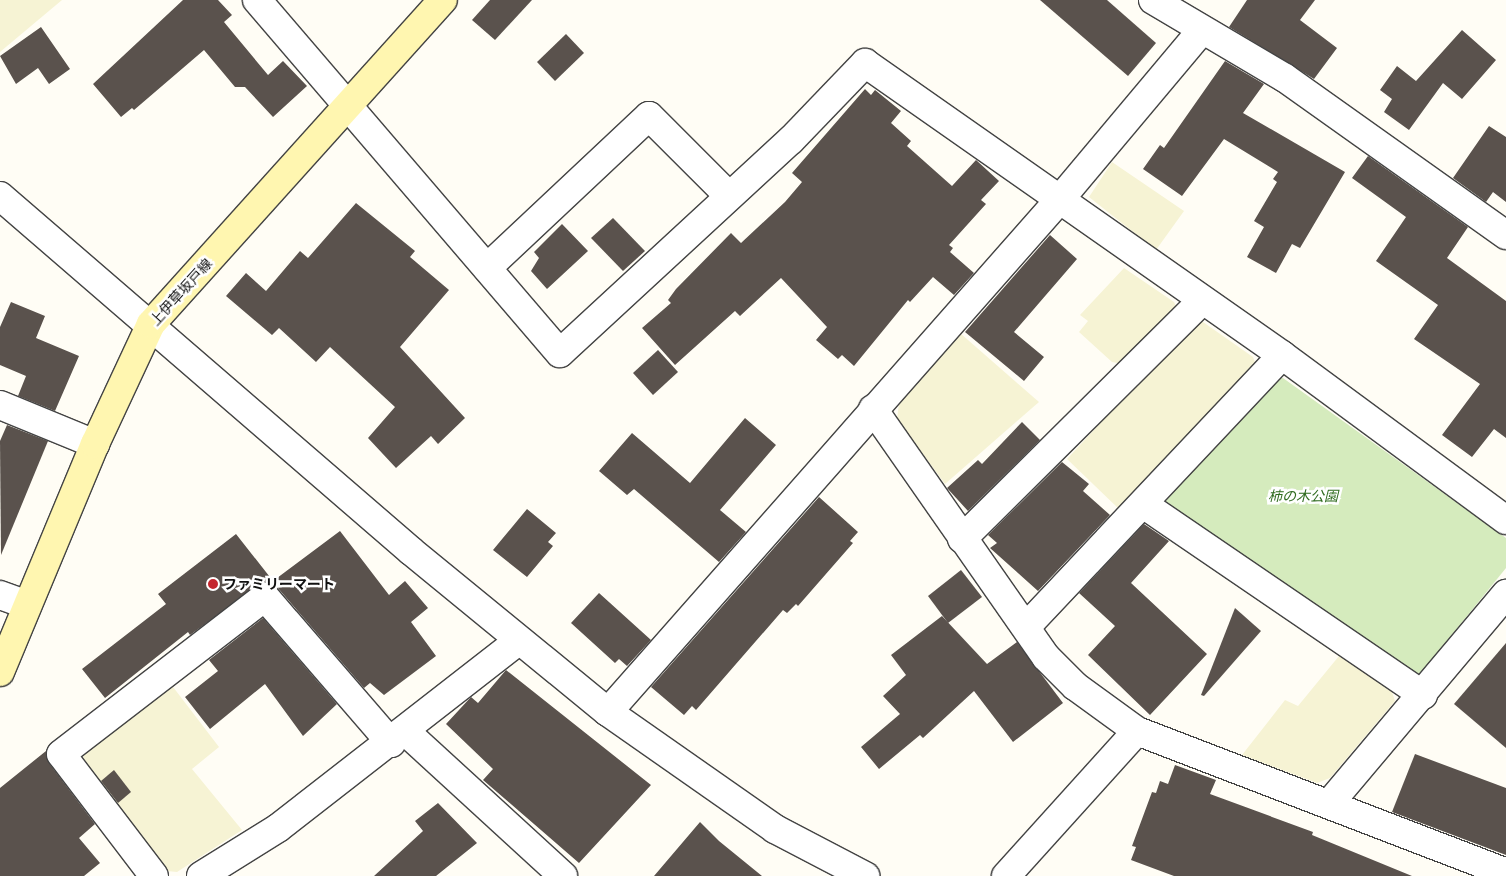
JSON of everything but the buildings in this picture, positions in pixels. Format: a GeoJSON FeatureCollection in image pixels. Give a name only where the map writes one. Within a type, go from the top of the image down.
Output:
{"type":"FeatureCollection","features":[{"type":"Feature","properties":{"kind":"main road","name":"上伊草坂戸線"},"geometry":{"type":"LineString","coordinates":[[0,672],[95,444],[151,324],[346,103],[443,0]]}},
{"type":"Feature","properties":{"kind":"street"},"geometry":{"type":"LineString","coordinates":[[256,0],[560,353],[791,140],[865,63],[1061,198],[1202,301],[1282,355],[1506,520]]}},
{"type":"Feature","properties":{"kind":"street"},"geometry":{"type":"LineString","coordinates":[[1152,0],[1285,78],[1506,235]]}},
{"type":"Feature","properties":{"kind":"street"},"geometry":{"type":"LineString","coordinates":[[608,712],[873,409],[1061,198],[1202,30]]}},
{"type":"Feature","properties":{"kind":"street"},"geometry":{"type":"LineString","coordinates":[[487,268],[649,116],[729,196]]}},
{"type":"Feature","properties":{"kind":"street"},"geometry":{"type":"LineString","coordinates":[[0,196],[518,641],[608,712],[774,829],[865,876]]}},
{"type":"Feature","properties":{"kind":"street"},"geometry":{"type":"LineString","coordinates":[[962,539],[1202,301]]}},
{"type":"Feature","properties":{"kind":"street"},"geometry":{"type":"LineString","coordinates":[[1028,626],[1282,355]]}},
{"type":"Feature","properties":{"kind":"street"},"geometry":{"type":"LineString","coordinates":[[0,406],[95,444]]}},
{"type":"Feature","properties":{"kind":"street"},"geometry":{"type":"LineString","coordinates":[[873,409],[962,539],[1028,626],[1046,658],[1075,686],[1137,732],[1506,873]]}},
{"type":"Feature","properties":{"kind":"street"},"geometry":{"type":"LineString","coordinates":[[1143,504],[1423,695]]}},
{"type":"Feature","properties":{"kind":"street"},"geometry":{"type":"LineString","coordinates":[[1329,804],[1423,695],[1506,594]]}},
{"type":"Feature","properties":{"kind":"street"},"geometry":{"type":"LineString","coordinates":[[0,595],[27,605]]}},
{"type":"Feature","properties":{"kind":"street"},"geometry":{"type":"LineString","coordinates":[[154,876],[61,754],[265,598],[398,738],[563,876]]}},
{"type":"Feature","properties":{"kind":"street"},"geometry":{"type":"LineString","coordinates":[[201,876],[278,828],[398,738],[518,641]]}},
{"type":"Feature","properties":{"kind":"street"},"geometry":{"type":"LineString","coordinates":[[1006,876],[1137,732]]}},
{"type":"Feature","properties":{"kind":"shaded area"},"geometry":{"type":"Polygon","coordinates":[[[0,0],[62,0],[0,52],[0,0]]]}},
{"type":"Feature","properties":{"kind":"shaded area"},"geometry":{"type":"Polygon","coordinates":[[[1112,162],[1184,211],[1156,250],[1089,197],[1112,162]]]}},
{"type":"Feature","properties":{"kind":"shaded area"},"geometry":{"type":"Polygon","coordinates":[[[1124,268],[1174,302],[1177,308],[1123,364],[1112,362],[1079,332],[1088,321],[1080,315],[1124,268]]]}},
{"type":"Feature","properties":{"kind":"shaded area"},"geometry":{"type":"Polygon","coordinates":[[[1194,322],[1203,322],[1253,357],[1256,365],[1120,510],[1067,459],[1194,322]]]}},
{"type":"Feature","properties":{"kind":"shaded area"},"geometry":{"type":"Polygon","coordinates":[[[960,333],[1039,402],[945,484],[897,419],[899,403],[960,333]]]}},
{"type":"Feature","properties":{"kind":"shaded area"},"geometry":{"type":"Polygon","coordinates":[[[1339,656],[1392,692],[1395,701],[1330,778],[1317,783],[1242,755],[1285,700],[1298,706],[1339,656]]]}},
{"type":"Feature","properties":{"kind":"shaded area"},"geometry":{"type":"Polygon","coordinates":[[[170,683],[219,747],[192,769],[242,830],[177,872],[167,871],[83,761],[84,750],[170,683]]]}},
{"type":"Feature","properties":{"kind":"green space","name":"柿の木公園"},"geometry":{"type":"Polygon","coordinates":[[[1273,378],[1283,378],[1506,538],[1506,568],[1420,674],[1409,676],[1166,503],[1166,495],[1273,378]]]}},
{"type":"Feature","properties":{"kind":"place","name":"ファミリーマート"},"geometry":{"type":"Point","coordinates":[213,584]}}]}
